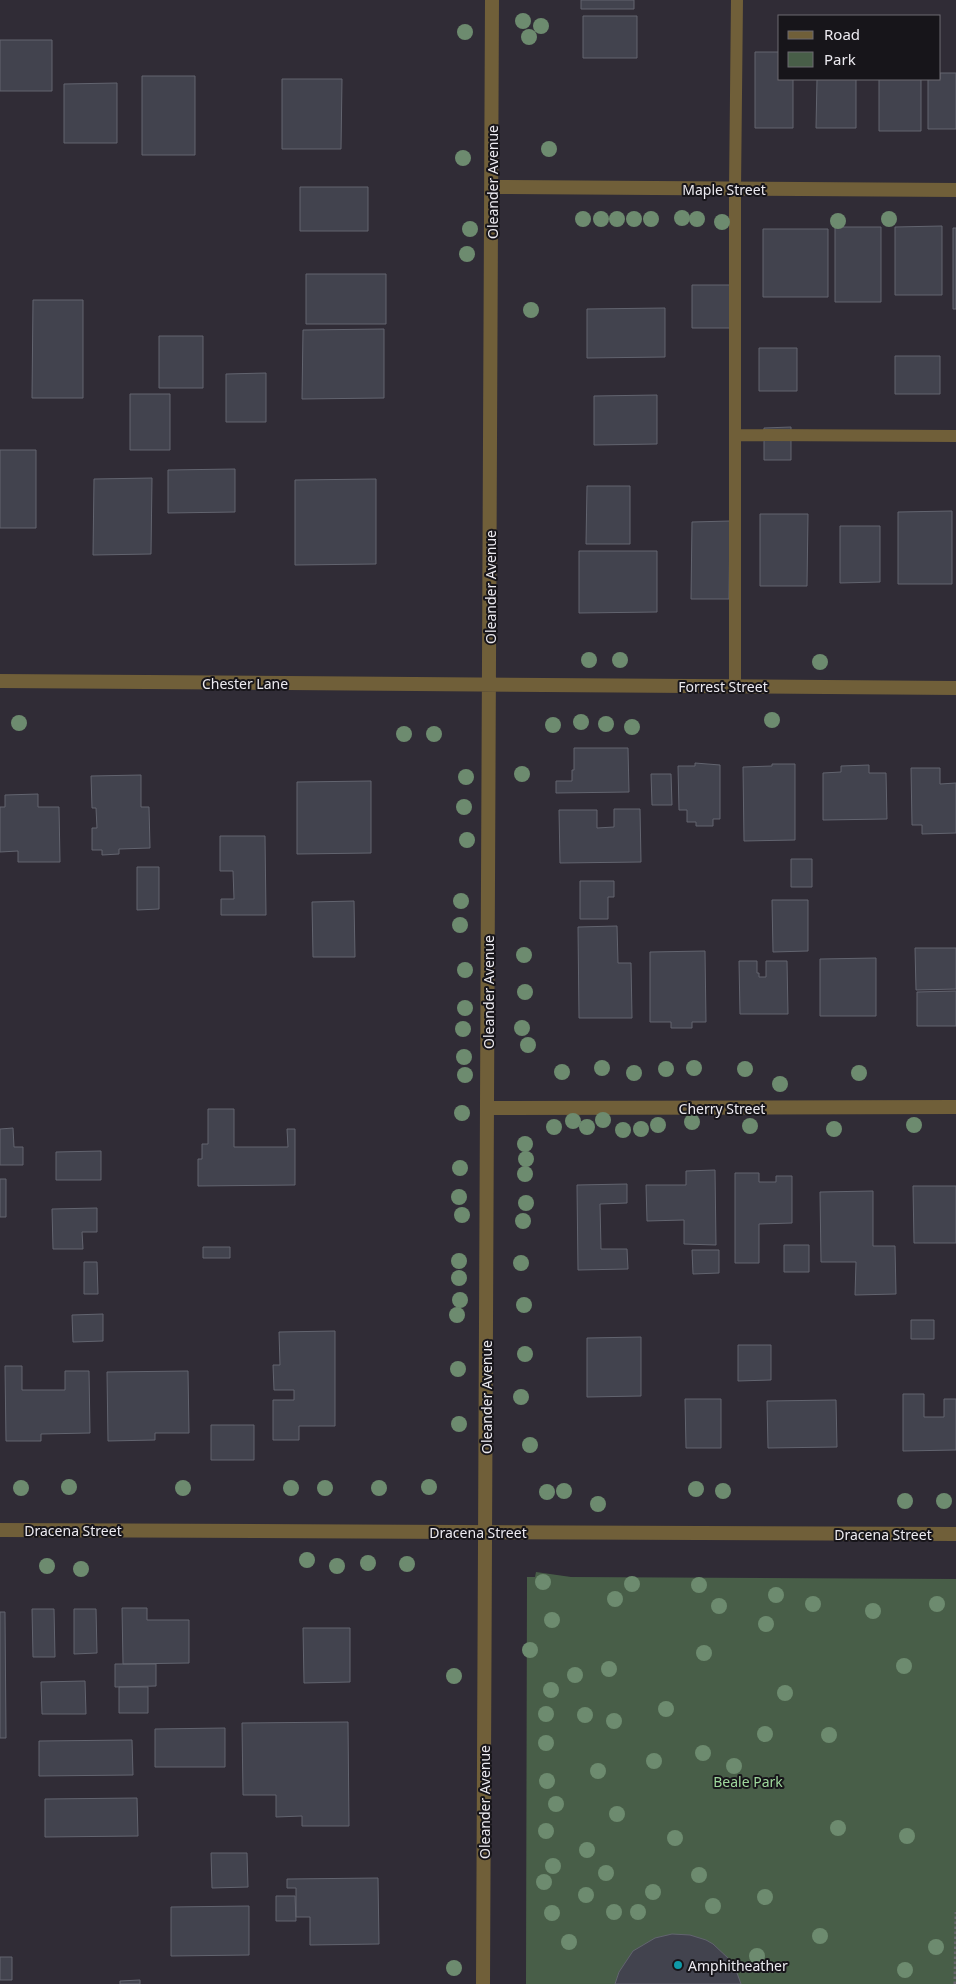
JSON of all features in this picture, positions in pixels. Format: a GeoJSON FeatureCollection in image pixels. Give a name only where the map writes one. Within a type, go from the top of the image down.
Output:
{"type":"FeatureCollection","features":[{"type":"Feature","properties":{"kind":"street","name":"Oleander Avenue"},"geometry":{"type":"LineString","coordinates":[[483,1984],[492,0]]}},
{"type":"Feature","properties":{"kind":"street","name":"Maple Street"},"geometry":{"type":"LineString","coordinates":[[492,187],[956,190]]}},
{"type":"Feature","properties":{"kind":"street","name":"Chester Lane"},"geometry":{"type":"LineString","coordinates":[[0,681],[489,685]]}},
{"type":"Feature","properties":{"kind":"street","name":"Forrest Street"},"geometry":{"type":"LineString","coordinates":[[489,685],[956,688]]}},
{"type":"Feature","properties":{"kind":"street","name":"Cherry Street"},"geometry":{"type":"LineString","coordinates":[[487,1108],[956,1107]]}},
{"type":"Feature","properties":{"kind":"street","name":"Dracena Street"},"geometry":{"type":"LineString","coordinates":[[0,1530],[956,1534]]}},
{"type":"Feature","properties":{"kind":"lane"},"geometry":{"type":"LineString","coordinates":[[735,686],[737,0]]}},
{"type":"Feature","properties":{"kind":"lane"},"geometry":{"type":"LineString","coordinates":[[735,435],[956,436]]}},
{"type":"Feature","properties":{"kind":"path"},"geometry":{"type":"LineString","coordinates":[[955,1984],[956,1912]]}},
{"type":"Feature","properties":{"kind":"green space","name":"Beale Park"},"geometry":{"type":"Polygon","coordinates":[[[536,1572],[571,1577],[956,1579],[956,1984],[526,1984],[527,1577],[535,1577],[536,1572]]]}},
{"type":"Feature","properties":{"kind":"building"},"geometry":{"type":"Polygon","coordinates":[[[581,0],[634,0],[634,9],[581,9],[581,0]]]}},
{"type":"Feature","properties":{"kind":"building"},"geometry":{"type":"Polygon","coordinates":[[[583,16],[637,16],[637,58],[583,58],[583,16]]]}},
{"type":"Feature","properties":{"kind":"building"},"geometry":{"type":"Polygon","coordinates":[[[0,40],[52,40],[52,91],[0,91],[0,40]]]}},
{"type":"Feature","properties":{"kind":"building"},"geometry":{"type":"Polygon","coordinates":[[[755,52],[778,52],[778,80],[793,80],[793,128],[755,128],[755,52]]]}},
{"type":"Feature","properties":{"kind":"building"},"geometry":{"type":"Polygon","coordinates":[[[941,73],[956,73],[956,129],[928,129],[928,80],[941,80],[941,73]]]}},
{"type":"Feature","properties":{"kind":"building"},"geometry":{"type":"Polygon","coordinates":[[[142,76],[195,76],[195,155],[142,155],[142,76]]]}},
{"type":"Feature","properties":{"kind":"building"},"geometry":{"type":"Polygon","coordinates":[[[282,79],[342,79],[341,149],[282,149],[282,79]]]}},
{"type":"Feature","properties":{"kind":"building"},"geometry":{"type":"Polygon","coordinates":[[[817,80],[856,80],[856,128],[816,128],[817,80]]]}},
{"type":"Feature","properties":{"kind":"building"},"geometry":{"type":"Polygon","coordinates":[[[879,80],[921,80],[921,131],[879,131],[879,80]]]}},
{"type":"Feature","properties":{"kind":"building"},"geometry":{"type":"Polygon","coordinates":[[[117,83],[117,143],[64,143],[64,84],[117,83]]]}},
{"type":"Feature","properties":{"kind":"building"},"geometry":{"type":"Polygon","coordinates":[[[300,187],[368,187],[368,231],[300,231],[300,187]]]}},
{"type":"Feature","properties":{"kind":"building"},"geometry":{"type":"Polygon","coordinates":[[[942,226],[942,295],[895,295],[895,227],[942,226]]]}},
{"type":"Feature","properties":{"kind":"building"},"geometry":{"type":"Polygon","coordinates":[[[835,227],[881,227],[881,302],[835,302],[835,227]]]}},
{"type":"Feature","properties":{"kind":"building"},"geometry":{"type":"Polygon","coordinates":[[[953,228],[956,228],[956,309],[953,309],[953,228]]]}},
{"type":"Feature","properties":{"kind":"building"},"geometry":{"type":"Polygon","coordinates":[[[763,229],[828,229],[828,297],[763,297],[763,229]]]}},
{"type":"Feature","properties":{"kind":"building"},"geometry":{"type":"Polygon","coordinates":[[[306,274],[386,274],[386,324],[306,324],[306,274]]]}},
{"type":"Feature","properties":{"kind":"building"},"geometry":{"type":"Polygon","coordinates":[[[692,285],[730,285],[730,328],[692,328],[692,285]]]}},
{"type":"Feature","properties":{"kind":"building"},"geometry":{"type":"Polygon","coordinates":[[[33,300],[83,300],[83,398],[32,398],[33,300]]]}},
{"type":"Feature","properties":{"kind":"building"},"geometry":{"type":"Polygon","coordinates":[[[665,308],[665,357],[587,358],[587,309],[665,308]]]}},
{"type":"Feature","properties":{"kind":"building"},"geometry":{"type":"Polygon","coordinates":[[[384,329],[384,398],[302,399],[303,330],[384,329]]]}},
{"type":"Feature","properties":{"kind":"building"},"geometry":{"type":"Polygon","coordinates":[[[159,336],[203,336],[203,388],[159,388],[159,336]]]}},
{"type":"Feature","properties":{"kind":"building"},"geometry":{"type":"Polygon","coordinates":[[[759,348],[797,348],[797,391],[759,391],[759,348]]]}},
{"type":"Feature","properties":{"kind":"building"},"geometry":{"type":"Polygon","coordinates":[[[895,356],[940,356],[940,394],[895,394],[895,356]]]}},
{"type":"Feature","properties":{"kind":"building"},"geometry":{"type":"Polygon","coordinates":[[[266,373],[266,422],[226,422],[226,374],[266,373]]]}},
{"type":"Feature","properties":{"kind":"building"},"geometry":{"type":"Polygon","coordinates":[[[130,394],[170,394],[170,450],[130,450],[130,394]]]}},
{"type":"Feature","properties":{"kind":"building"},"geometry":{"type":"Polygon","coordinates":[[[657,395],[657,444],[594,445],[594,396],[657,395]]]}},
{"type":"Feature","properties":{"kind":"building"},"geometry":{"type":"Polygon","coordinates":[[[791,427],[791,460],[764,460],[764,428],[791,427]]]}},
{"type":"Feature","properties":{"kind":"building"},"geometry":{"type":"Polygon","coordinates":[[[0,450],[36,450],[36,528],[0,528],[0,450]]]}},
{"type":"Feature","properties":{"kind":"building"},"geometry":{"type":"Polygon","coordinates":[[[235,469],[235,512],[168,513],[168,470],[235,469]]]}},
{"type":"Feature","properties":{"kind":"building"},"geometry":{"type":"Polygon","coordinates":[[[152,478],[151,554],[93,555],[94,479],[152,478]]]}},
{"type":"Feature","properties":{"kind":"building"},"geometry":{"type":"Polygon","coordinates":[[[376,479],[376,564],[295,565],[295,480],[376,479]]]}},
{"type":"Feature","properties":{"kind":"building"},"geometry":{"type":"Polygon","coordinates":[[[587,486],[630,486],[630,544],[586,544],[587,486]]]}},
{"type":"Feature","properties":{"kind":"building"},"geometry":{"type":"Polygon","coordinates":[[[952,511],[952,584],[898,584],[898,512],[952,511]]]}},
{"type":"Feature","properties":{"kind":"building"},"geometry":{"type":"Polygon","coordinates":[[[760,514],[808,514],[807,586],[760,586],[760,514]]]}},
{"type":"Feature","properties":{"kind":"building"},"geometry":{"type":"Polygon","coordinates":[[[730,521],[729,599],[691,599],[692,522],[730,521]]]}},
{"type":"Feature","properties":{"kind":"building"},"geometry":{"type":"Polygon","coordinates":[[[840,526],[880,526],[880,582],[840,583],[840,526]]]}},
{"type":"Feature","properties":{"kind":"building"},"geometry":{"type":"Polygon","coordinates":[[[579,551],[657,551],[657,612],[579,613],[579,551]]]}},
{"type":"Feature","properties":{"kind":"building"},"geometry":{"type":"Polygon","coordinates":[[[574,748],[628,748],[629,792],[556,793],[556,781],[572,781],[574,748]]]}},
{"type":"Feature","properties":{"kind":"building"},"geometry":{"type":"Polygon","coordinates":[[[695,763],[720,765],[720,819],[713,819],[713,826],[696,826],[696,822],[687,822],[687,810],[679,810],[678,766],[695,766],[695,763]]]}},
{"type":"Feature","properties":{"kind":"building"},"geometry":{"type":"Polygon","coordinates":[[[772,764],[795,764],[795,840],[744,841],[743,767],[772,766],[772,764]]]}},
{"type":"Feature","properties":{"kind":"building"},"geometry":{"type":"Polygon","coordinates":[[[869,765],[869,773],[886,773],[887,819],[823,820],[823,773],[841,772],[841,766],[869,765]]]}},
{"type":"Feature","properties":{"kind":"building"},"geometry":{"type":"Polygon","coordinates":[[[911,768],[940,768],[940,784],[956,783],[956,833],[922,834],[922,825],[912,825],[911,768]]]}},
{"type":"Feature","properties":{"kind":"building"},"geometry":{"type":"Polygon","coordinates":[[[651,774],[671,774],[672,805],[652,805],[651,774]]]}},
{"type":"Feature","properties":{"kind":"building"},"geometry":{"type":"Polygon","coordinates":[[[141,775],[141,807],[149,807],[150,848],[119,849],[119,854],[102,855],[102,850],[92,850],[92,828],[97,828],[96,808],[92,808],[91,776],[141,775]]]}},
{"type":"Feature","properties":{"kind":"building"},"geometry":{"type":"Polygon","coordinates":[[[371,781],[371,853],[297,854],[297,782],[371,781]]]}},
{"type":"Feature","properties":{"kind":"building"},"geometry":{"type":"Polygon","coordinates":[[[38,794],[38,807],[59,807],[60,862],[18,862],[18,851],[0,852],[0,807],[5,807],[5,795],[38,794]]]}},
{"type":"Feature","properties":{"kind":"building"},"geometry":{"type":"Polygon","coordinates":[[[614,809],[640,809],[641,862],[560,863],[559,810],[597,810],[597,828],[614,827],[614,809]]]}},
{"type":"Feature","properties":{"kind":"building"},"geometry":{"type":"Polygon","coordinates":[[[220,836],[265,836],[266,915],[221,915],[221,899],[234,899],[233,871],[220,871],[220,836]]]}},
{"type":"Feature","properties":{"kind":"building"},"geometry":{"type":"Polygon","coordinates":[[[791,859],[812,859],[812,887],[791,887],[791,859]]]}},
{"type":"Feature","properties":{"kind":"building"},"geometry":{"type":"Polygon","coordinates":[[[137,867],[159,867],[159,909],[137,910],[137,867]]]}},
{"type":"Feature","properties":{"kind":"building"},"geometry":{"type":"Polygon","coordinates":[[[580,881],[614,881],[614,897],[608,897],[608,919],[580,919],[580,881]]]}},
{"type":"Feature","properties":{"kind":"building"},"geometry":{"type":"Polygon","coordinates":[[[772,900],[808,900],[808,951],[773,952],[772,900]]]}},
{"type":"Feature","properties":{"kind":"building"},"geometry":{"type":"Polygon","coordinates":[[[354,901],[355,957],[313,957],[312,902],[354,901]]]}},
{"type":"Feature","properties":{"kind":"building"},"geometry":{"type":"Polygon","coordinates":[[[617,926],[618,963],[631,963],[632,1018],[579,1018],[578,927],[617,926]]]}},
{"type":"Feature","properties":{"kind":"building"},"geometry":{"type":"Polygon","coordinates":[[[915,948],[956,948],[956,989],[916,990],[915,948]]]}},
{"type":"Feature","properties":{"kind":"building"},"geometry":{"type":"Polygon","coordinates":[[[705,951],[706,1022],[692,1022],[692,1028],[671,1028],[671,1022],[650,1022],[650,952],[705,951]]]}},
{"type":"Feature","properties":{"kind":"building"},"geometry":{"type":"Polygon","coordinates":[[[876,958],[876,1016],[820,1016],[820,959],[876,958]]]}},
{"type":"Feature","properties":{"kind":"building"},"geometry":{"type":"Polygon","coordinates":[[[739,961],[757,961],[759,977],[766,977],[766,961],[787,961],[788,1014],[740,1014],[739,961]]]}},
{"type":"Feature","properties":{"kind":"building"},"geometry":{"type":"Polygon","coordinates":[[[956,991],[956,1026],[917,1026],[917,992],[956,991]]]}},
{"type":"Feature","properties":{"kind":"building"},"geometry":{"type":"Polygon","coordinates":[[[208,1109],[234,1109],[234,1147],[288,1147],[287,1129],[295,1129],[295,1185],[198,1186],[198,1159],[202,1159],[202,1144],[208,1144],[208,1109]]]}},
{"type":"Feature","properties":{"kind":"building"},"geometry":{"type":"Polygon","coordinates":[[[13,1128],[14,1147],[23,1147],[23,1165],[0,1165],[0,1129],[13,1128]]]}},
{"type":"Feature","properties":{"kind":"building"},"geometry":{"type":"Polygon","coordinates":[[[101,1151],[101,1180],[56,1180],[56,1152],[101,1151]]]}},
{"type":"Feature","properties":{"kind":"building"},"geometry":{"type":"Polygon","coordinates":[[[715,1170],[716,1245],[684,1244],[684,1220],[647,1221],[646,1185],[686,1185],[686,1171],[715,1170]]]}},
{"type":"Feature","properties":{"kind":"building"},"geometry":{"type":"Polygon","coordinates":[[[735,1173],[759,1173],[759,1182],[776,1182],[776,1176],[792,1176],[792,1223],[759,1224],[759,1263],[735,1263],[735,1173]]]}},
{"type":"Feature","properties":{"kind":"building"},"geometry":{"type":"Polygon","coordinates":[[[0,1179],[6,1179],[6,1217],[0,1217],[0,1179]]]}},
{"type":"Feature","properties":{"kind":"building"},"geometry":{"type":"Polygon","coordinates":[[[627,1184],[627,1203],[600,1204],[601,1249],[627,1249],[628,1269],[578,1270],[577,1185],[627,1184]]]}},
{"type":"Feature","properties":{"kind":"building"},"geometry":{"type":"Polygon","coordinates":[[[913,1186],[956,1186],[956,1243],[914,1243],[913,1186]]]}},
{"type":"Feature","properties":{"kind":"building"},"geometry":{"type":"Polygon","coordinates":[[[873,1191],[873,1246],[895,1246],[896,1294],[855,1295],[856,1262],[821,1262],[820,1192],[873,1191]]]}},
{"type":"Feature","properties":{"kind":"building"},"geometry":{"type":"Polygon","coordinates":[[[97,1208],[97,1232],[82,1232],[83,1249],[53,1249],[52,1209],[97,1208]]]}},
{"type":"Feature","properties":{"kind":"building"},"geometry":{"type":"Polygon","coordinates":[[[784,1245],[809,1245],[809,1272],[784,1272],[784,1245]]]}},
{"type":"Feature","properties":{"kind":"building"},"geometry":{"type":"Polygon","coordinates":[[[203,1247],[230,1247],[230,1258],[203,1258],[203,1247]]]}},
{"type":"Feature","properties":{"kind":"building"},"geometry":{"type":"Polygon","coordinates":[[[692,1250],[719,1250],[719,1273],[693,1274],[692,1250]]]}},
{"type":"Feature","properties":{"kind":"building"},"geometry":{"type":"Polygon","coordinates":[[[84,1262],[97,1262],[98,1294],[84,1294],[84,1262]]]}},
{"type":"Feature","properties":{"kind":"building"},"geometry":{"type":"Polygon","coordinates":[[[103,1314],[103,1341],[73,1342],[72,1315],[103,1314]]]}},
{"type":"Feature","properties":{"kind":"building"},"geometry":{"type":"Polygon","coordinates":[[[911,1320],[934,1320],[934,1339],[911,1339],[911,1320]]]}},
{"type":"Feature","properties":{"kind":"building"},"geometry":{"type":"Polygon","coordinates":[[[335,1331],[335,1426],[299,1426],[299,1440],[273,1440],[273,1400],[294,1400],[294,1390],[274,1390],[273,1365],[280,1365],[279,1332],[335,1331]]]}},
{"type":"Feature","properties":{"kind":"building"},"geometry":{"type":"Polygon","coordinates":[[[641,1337],[641,1396],[587,1397],[587,1338],[641,1337]]]}},
{"type":"Feature","properties":{"kind":"building"},"geometry":{"type":"Polygon","coordinates":[[[738,1345],[771,1345],[771,1380],[738,1381],[738,1345]]]}},
{"type":"Feature","properties":{"kind":"building"},"geometry":{"type":"Polygon","coordinates":[[[5,1366],[22,1366],[22,1390],[65,1390],[65,1371],[89,1371],[90,1433],[41,1434],[41,1441],[6,1441],[5,1366]]]}},
{"type":"Feature","properties":{"kind":"building"},"geometry":{"type":"Polygon","coordinates":[[[188,1371],[189,1433],[155,1433],[155,1440],[108,1441],[107,1372],[188,1371]]]}},
{"type":"Feature","properties":{"kind":"building"},"geometry":{"type":"Polygon","coordinates":[[[903,1394],[924,1394],[924,1417],[944,1417],[944,1399],[956,1399],[956,1450],[903,1451],[903,1394]]]}},
{"type":"Feature","properties":{"kind":"building"},"geometry":{"type":"Polygon","coordinates":[[[685,1399],[721,1399],[721,1448],[686,1448],[685,1399]]]}},
{"type":"Feature","properties":{"kind":"building"},"geometry":{"type":"Polygon","coordinates":[[[836,1400],[837,1447],[768,1448],[767,1401],[836,1400]]]}},
{"type":"Feature","properties":{"kind":"building"},"geometry":{"type":"Polygon","coordinates":[[[211,1425],[254,1425],[254,1460],[211,1460],[211,1425]]]}},
{"type":"Feature","properties":{"kind":"building"},"geometry":{"type":"Polygon","coordinates":[[[122,1608],[147,1608],[147,1620],[189,1620],[189,1663],[123,1664],[122,1608]]]}},
{"type":"Feature","properties":{"kind":"building"},"geometry":{"type":"Polygon","coordinates":[[[32,1609],[54,1609],[55,1657],[33,1657],[32,1609]]]}},
{"type":"Feature","properties":{"kind":"building"},"geometry":{"type":"Polygon","coordinates":[[[74,1609],[96,1609],[97,1653],[74,1654],[74,1609]]]}},
{"type":"Feature","properties":{"kind":"building"},"geometry":{"type":"Polygon","coordinates":[[[0,1612],[5,1612],[6,1738],[0,1738],[0,1612]]]}},
{"type":"Feature","properties":{"kind":"building"},"geometry":{"type":"Polygon","coordinates":[[[303,1628],[350,1628],[350,1682],[304,1683],[303,1628]]]}},
{"type":"Feature","properties":{"kind":"building"},"geometry":{"type":"Polygon","coordinates":[[[115,1664],[156,1664],[156,1686],[115,1687],[115,1664]]]}},
{"type":"Feature","properties":{"kind":"building"},"geometry":{"type":"Polygon","coordinates":[[[85,1681],[86,1714],[42,1714],[41,1682],[85,1681]]]}},
{"type":"Feature","properties":{"kind":"building"},"geometry":{"type":"Polygon","coordinates":[[[119,1687],[148,1687],[148,1713],[119,1713],[119,1687]]]}},
{"type":"Feature","properties":{"kind":"building"},"geometry":{"type":"Polygon","coordinates":[[[348,1722],[349,1826],[302,1826],[302,1816],[276,1817],[276,1795],[243,1795],[242,1723],[348,1722]]]}},
{"type":"Feature","properties":{"kind":"building"},"geometry":{"type":"Polygon","coordinates":[[[225,1728],[225,1767],[155,1767],[155,1729],[225,1728]]]}},
{"type":"Feature","properties":{"kind":"building"},"geometry":{"type":"Polygon","coordinates":[[[132,1740],[133,1775],[39,1776],[39,1741],[132,1740]]]}},
{"type":"Feature","properties":{"kind":"building"},"geometry":{"type":"Polygon","coordinates":[[[137,1798],[138,1836],[45,1837],[45,1799],[137,1798]]]}},
{"type":"Feature","properties":{"kind":"building"},"geometry":{"type":"Polygon","coordinates":[[[211,1853],[247,1853],[248,1887],[212,1888],[211,1853]]]}},
{"type":"Feature","properties":{"kind":"building"},"geometry":{"type":"Polygon","coordinates":[[[378,1878],[379,1944],[310,1945],[310,1917],[296,1917],[296,1888],[287,1888],[287,1879],[378,1878]]]}},
{"type":"Feature","properties":{"kind":"building"},"geometry":{"type":"Polygon","coordinates":[[[276,1896],[295,1896],[296,1921],[276,1921],[276,1896]]]}},
{"type":"Feature","properties":{"kind":"building"},"geometry":{"type":"Polygon","coordinates":[[[249,1906],[249,1955],[171,1956],[171,1907],[249,1906]]]}},
{"type":"Feature","properties":{"kind":"building","name":"Amphitheather"},"geometry":{"type":"Polygon","coordinates":[[[672,1934],[690,1935],[713,1944],[729,1959],[741,1984],[615,1984],[619,1972],[633,1951],[655,1938],[672,1934]]]}},
{"type":"Feature","properties":{"kind":"building"},"geometry":{"type":"Polygon","coordinates":[[[0,1957],[12,1957],[12,1980],[0,1980],[0,1957]]]}},
{"type":"Feature","properties":{"kind":"building"},"geometry":{"type":"Polygon","coordinates":[[[140,1980],[140,1984],[120,1984],[120,1981],[140,1980]]]}},
{"type":"Feature","properties":{"kind":"place","name":"Amphitheather"},"geometry":{"type":"Point","coordinates":[678,1965]}}]}
